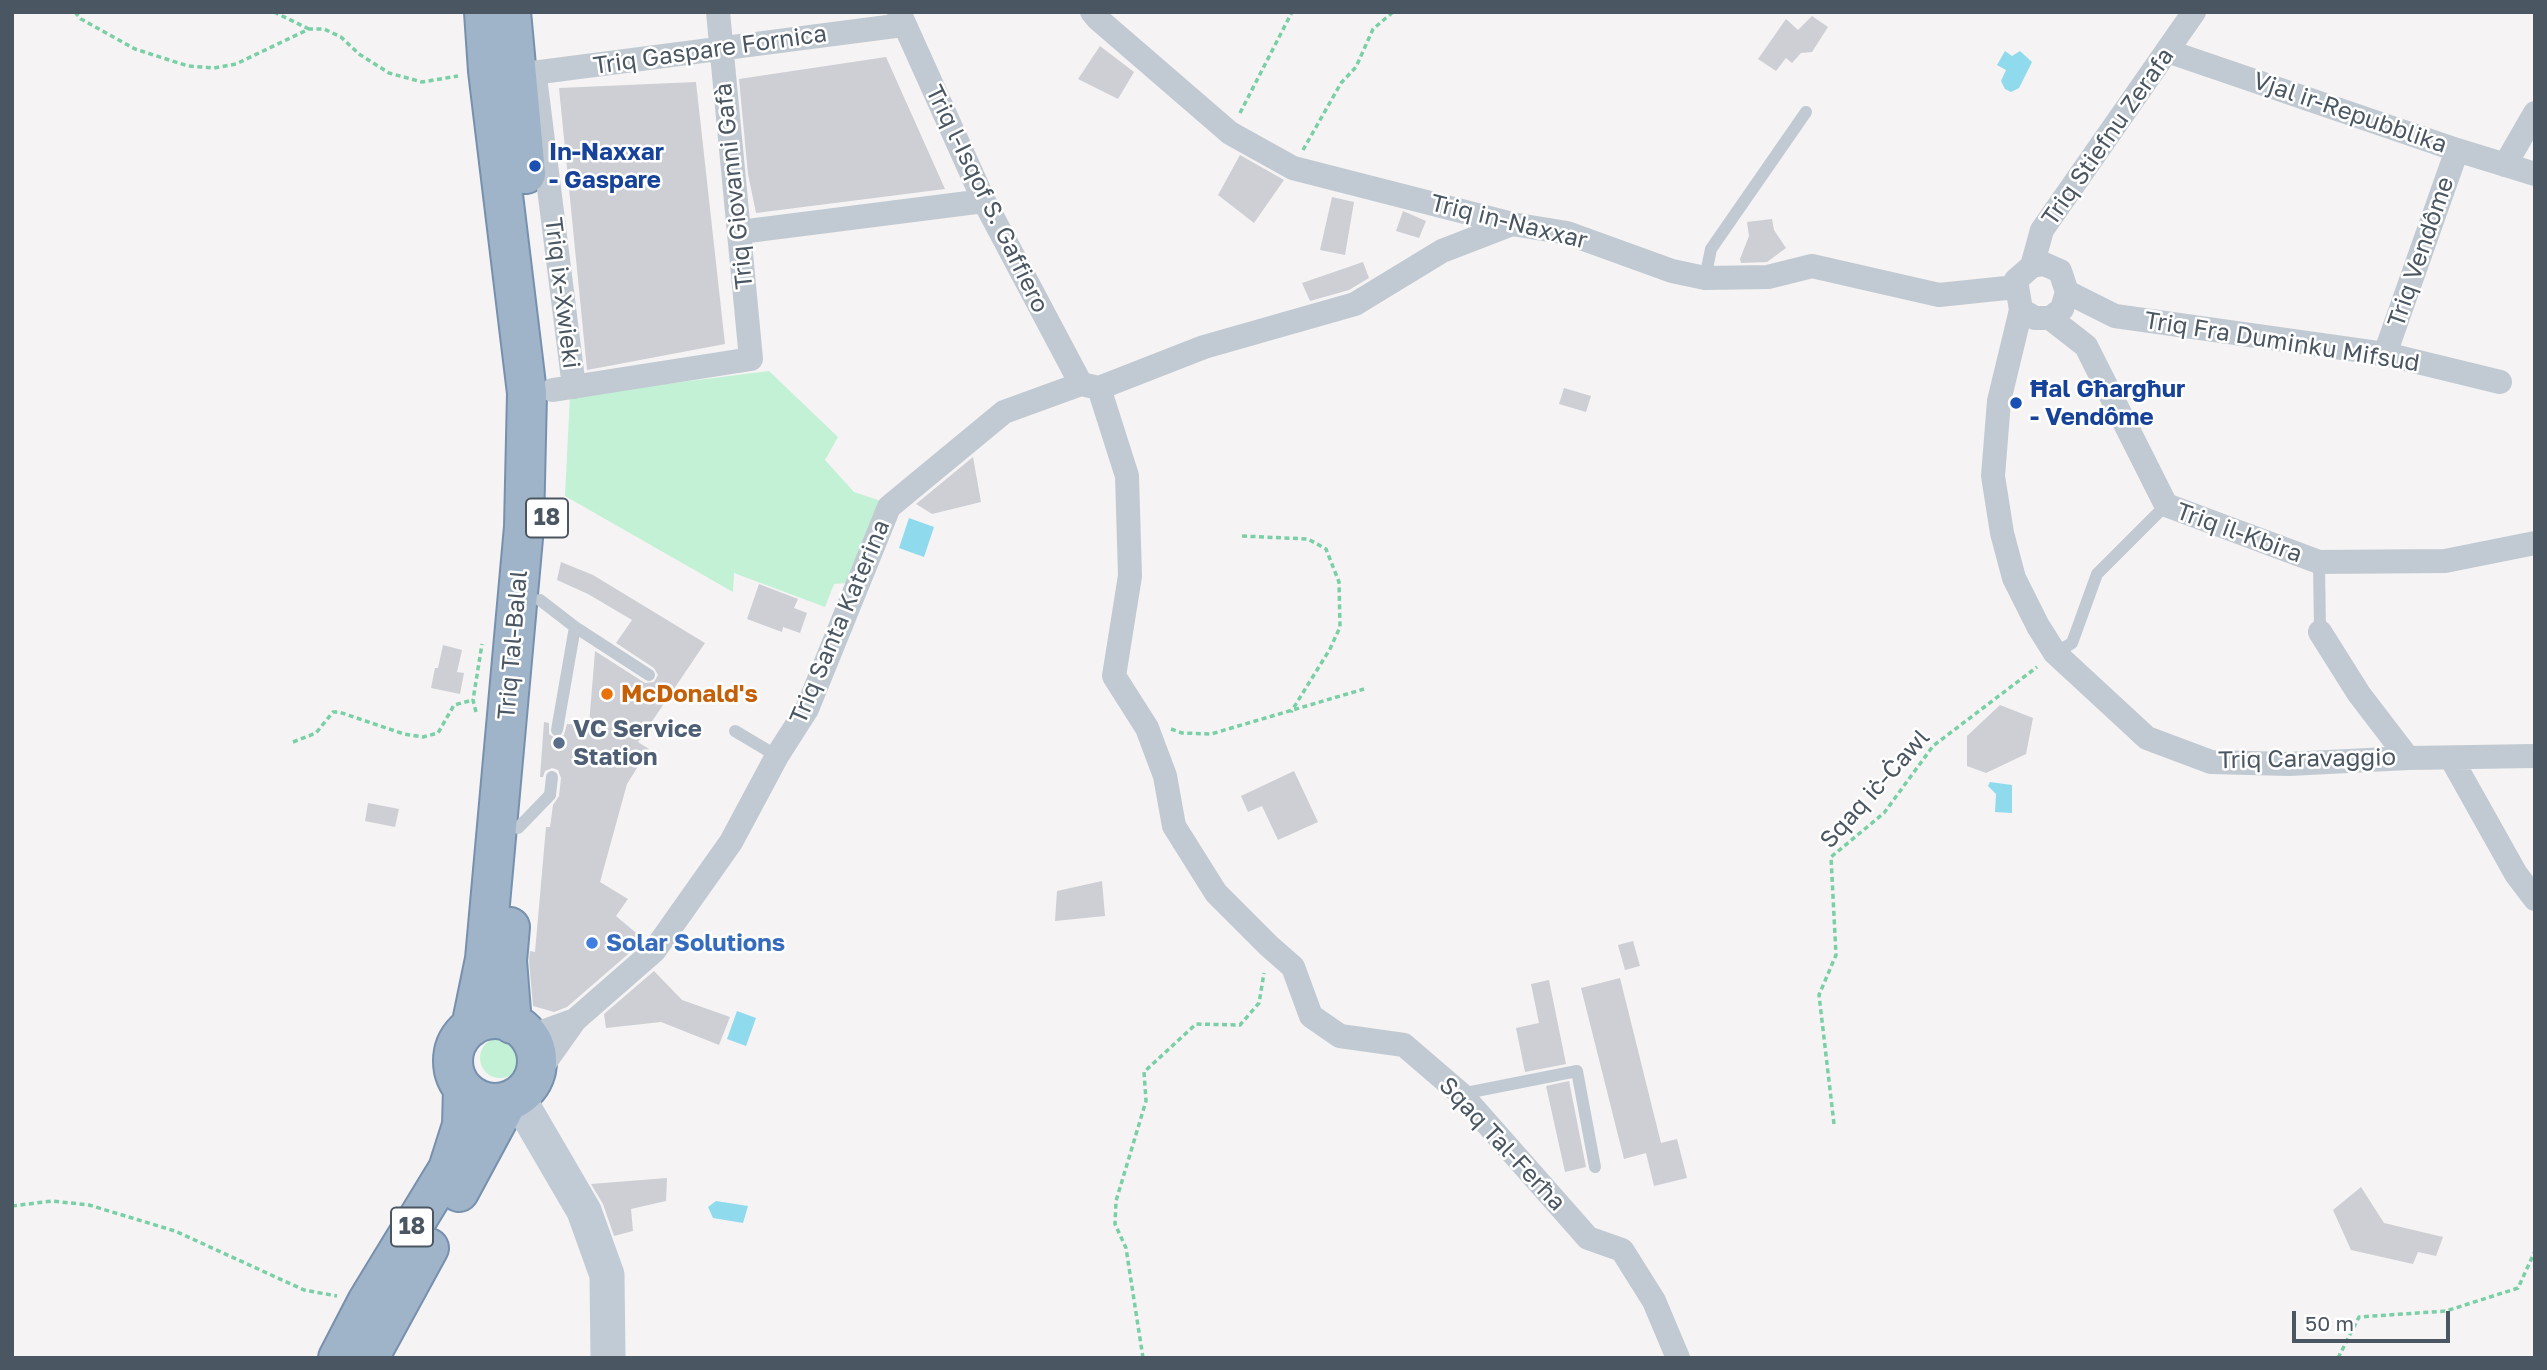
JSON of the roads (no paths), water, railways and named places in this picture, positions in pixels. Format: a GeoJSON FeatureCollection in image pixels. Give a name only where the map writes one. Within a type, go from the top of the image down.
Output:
{"type":"FeatureCollection","features":[{"type":"Feature","properties":{"kind":"highway","name":"Triq Tal-Balal"},"geometry":{"type":"LineString","coordinates":[[369,1358],[536,1062],[535,1051],[520,1030],[507,961],[547,526],[563,389],[534,253],[513,73],[484,12]]}},
{"type":"Feature","properties":{"kind":"highway","name":"Triq Tal-Balal"},"geometry":{"type":"LineString","coordinates":[[338,1358],[367,1302],[448,1169],[463,1125],[463,1089],[454,1073],[454,1054],[463,1034],[471,1027],[485,959],[524,527],[527,393],[511,12]]}},
{"type":"Feature","properties":{"kind":"highway"},"geometry":{"type":"LineString","coordinates":[[471,1027],[492,1019],[520,1030]]}},
{"type":"Feature","properties":{"kind":"highway"},"geometry":{"type":"LineString","coordinates":[[463,1089],[485,1102],[519,1093]]}},
{"type":"Feature","properties":{"kind":"main road"},"geometry":{"type":"LineString","coordinates":[[519,1093],[584,1211],[607,1275],[608,1358]]}},
{"type":"Feature","properties":{"kind":"street","name":"Triq Giovanni Gafà"},"geometry":{"type":"LineString","coordinates":[[563,389],[751,359],[718,12]]}},
{"type":"Feature","properties":{"kind":"street","name":"Triq in-Naxxar"},"geometry":{"type":"LineString","coordinates":[[1093,12],[1230,133],[1293,168],[1512,224],[1567,233],[1672,271],[1706,278],[1768,277],[1812,266],[1939,295],[2018,299]]}},
{"type":"Feature","properties":{"kind":"street","name":"Triq Stiefnu Zerafa"},"geometry":{"type":"LineString","coordinates":[[2032,266],[2042,230],[2194,12]]}},
{"type":"Feature","properties":{"kind":"street","name":"Triq Gaspare Fornica"},"geometry":{"type":"LineString","coordinates":[[513,73],[720,47],[901,19]]}},
{"type":"Feature","properties":{"kind":"street","name":"Triq l-Isqof S. Gaffiero"},"geometry":{"type":"LineString","coordinates":[[901,19],[984,201],[1090,386]]}},
{"type":"Feature","properties":{"kind":"street","name":"Vjal ir-Repubblika"},"geometry":{"type":"LineString","coordinates":[[2167,51],[2535,174]]}},
{"type":"Feature","properties":{"kind":"street"},"geometry":{"type":"LineString","coordinates":[[2505,165],[2535,113]]}},
{"type":"Feature","properties":{"kind":"street","name":"Triq Vendôme"},"geometry":{"type":"LineString","coordinates":[[2385,354],[2457,150]]}},
{"type":"Feature","properties":{"kind":"street"},"geometry":{"type":"LineString","coordinates":[[740,232],[984,201]]}},
{"type":"Feature","properties":{"kind":"street","name":"Triq Santa Katerina"},"geometry":{"type":"LineString","coordinates":[[519,1093],[575,1020],[654,951],[732,842],[777,755],[807,709],[889,507],[1004,412],[1204,347],[1356,304],[1442,251],[1512,224]]}},
{"type":"Feature","properties":{"kind":"street"},"geometry":{"type":"LineString","coordinates":[[2045,264],[2060,271],[2067,292],[2062,309],[2050,318],[2035,318],[2018,299],[2016,280],[2032,266],[2045,264]]}},
{"type":"Feature","properties":{"kind":"street","name":"Triq Fra Duminku Mifsud"},"geometry":{"type":"LineString","coordinates":[[2067,292],[2115,316],[2385,354],[2500,382]]}},
{"type":"Feature","properties":{"kind":"street","name":"Triq Caravaggio"},"geometry":{"type":"LineString","coordinates":[[2018,299],[1999,401],[1993,475],[2002,533],[2014,578],[2055,653],[2147,738],[2211,762],[2289,764],[2407,758],[2535,756]]}},
{"type":"Feature","properties":{"kind":"street","name":"Triq il-Kbira"},"geometry":{"type":"LineString","coordinates":[[2050,318],[2087,346],[2166,505],[2319,562],[2445,561],[2535,544]]}},
{"type":"Feature","properties":{"kind":"street","name":"Sqaq Tal-Ferħa"},"geometry":{"type":"LineString","coordinates":[[1090,386],[1127,476],[1130,576],[1114,676],[1147,728],[1165,776],[1174,825],[1216,893],[1293,967],[1311,1016],[1340,1035],[1404,1045],[1461,1094],[1588,1238],[1622,1250],[1654,1301],[1678,1358]]}},
{"type":"Feature","properties":{"kind":"street"},"geometry":{"type":"LineString","coordinates":[[2320,632],[2359,694],[2407,758]]}},
{"type":"Feature","properties":{"kind":"street"},"geometry":{"type":"LineString","coordinates":[[2451,758],[2516,874],[2535,898]]}},
{"type":"Feature","properties":{"kind":"street","name":"Triq Santa Katerina"},"geometry":{"type":"LineString","coordinates":[[520,1030],[575,1020]]}},
{"type":"Feature","properties":{"kind":"lane"},"geometry":{"type":"LineString","coordinates":[[1706,278],[1711,248],[1805,112]]}},
{"type":"Feature","properties":{"kind":"lane"},"geometry":{"type":"LineString","coordinates":[[2055,653],[2072,643],[2097,574],[2166,505]]}},
{"type":"Feature","properties":{"kind":"lane"},"geometry":{"type":"LineString","coordinates":[[2319,562],[2320,632]]}},
{"type":"Feature","properties":{"kind":"lane"},"geometry":{"type":"LineString","coordinates":[[540,600],[575,627],[649,676]]}},
{"type":"Feature","properties":{"kind":"lane"},"geometry":{"type":"LineString","coordinates":[[557,730],[575,627]]}},
{"type":"Feature","properties":{"kind":"lane"},"geometry":{"type":"LineString","coordinates":[[735,731],[777,755]]}},
{"type":"Feature","properties":{"kind":"lane"},"geometry":{"type":"LineString","coordinates":[[518,828],[550,795],[552,778]]}},
{"type":"Feature","properties":{"kind":"lane"},"geometry":{"type":"LineString","coordinates":[[1461,1094],[1577,1071],[1595,1167]]}},
{"type":"Feature","properties":{"kind":"water"},"geometry":{"type":"Polygon","coordinates":[[[2005,51],[2012,56],[2020,51],[2032,62],[2019,88],[2011,92],[2005,89],[2001,81],[2006,70],[1997,65],[2005,51]]]}},
{"type":"Feature","properties":{"kind":"water"},"geometry":{"type":"Polygon","coordinates":[[[909,518],[934,527],[924,557],[899,548],[909,518]]]}},
{"type":"Feature","properties":{"kind":"water"},"geometry":{"type":"Polygon","coordinates":[[[1990,782],[2012,785],[2012,813],[1995,812],[1996,794],[1988,786],[1990,782]]]}},
{"type":"Feature","properties":{"kind":"water"},"geometry":{"type":"Polygon","coordinates":[[[737,1011],[756,1018],[746,1046],[727,1039],[737,1011]]]}},
{"type":"Feature","properties":{"kind":"water"},"geometry":{"type":"Polygon","coordinates":[[[716,1201],[748,1206],[743,1223],[713,1218],[708,1207],[716,1201]]]}},
{"type":"Feature","properties":{"kind":"place","name":"In-Naxxar - Gaspare"},"geometry":{"type":"Point","coordinates":[535,166]}},
{"type":"Feature","properties":{"kind":"place","name":"Ħal Għargħur - Vendôme"},"geometry":{"type":"Point","coordinates":[2016,403]}},
{"type":"Feature","properties":{"kind":"place","name":"McDonald's"},"geometry":{"type":"Point","coordinates":[607,694]}},
{"type":"Feature","properties":{"kind":"place","name":"VC Service Station"},"geometry":{"type":"Point","coordinates":[559,743]}},
{"type":"Feature","properties":{"kind":"place","name":"Solar Solutions"},"geometry":{"type":"Point","coordinates":[592,943]}}]}
